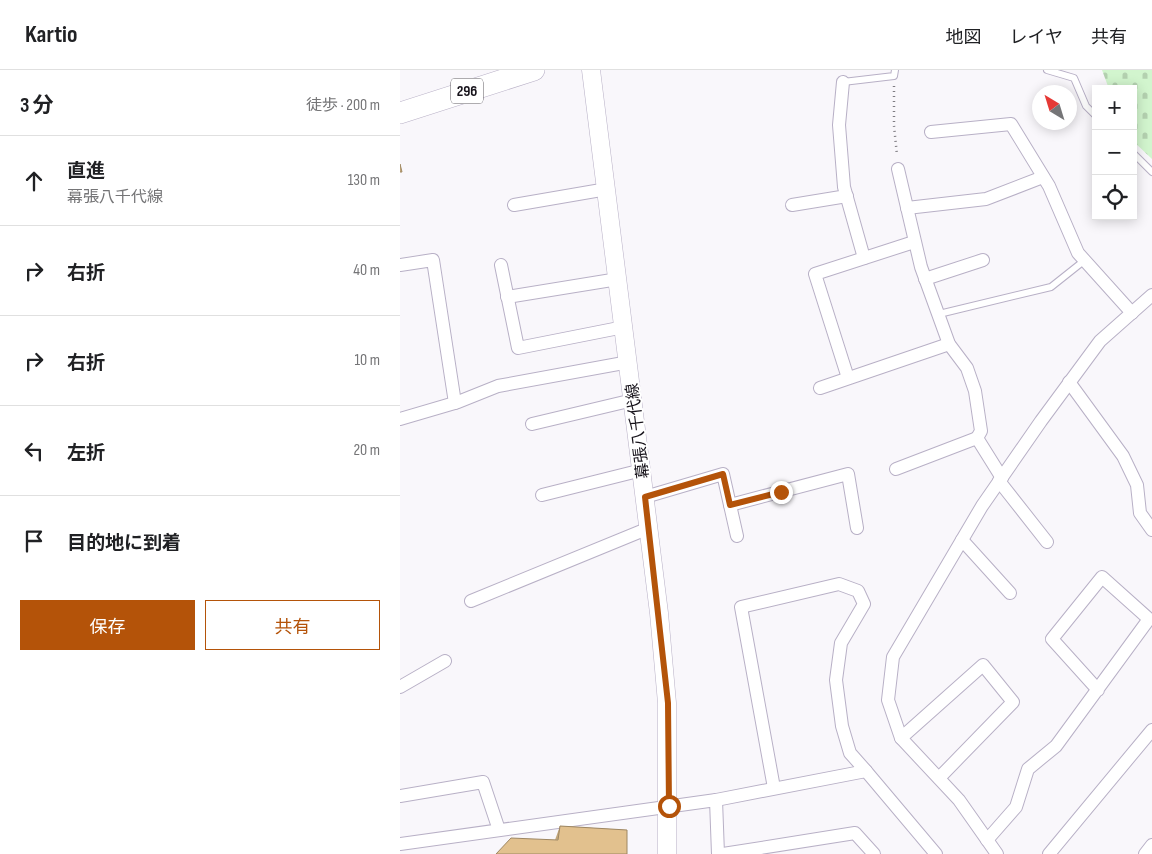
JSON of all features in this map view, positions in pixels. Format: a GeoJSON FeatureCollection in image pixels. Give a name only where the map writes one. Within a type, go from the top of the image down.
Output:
{"type":"FeatureCollection","features":[{"type":"Feature","properties":{"kind":"highway","name":"296"},"geometry":{"type":"LineString","coordinates":[[400,113],[534,70]]}},
{"type":"Feature","properties":{"kind":"main road","name":"幕張八千代線"},"geometry":{"type":"LineString","coordinates":[[591,70],[629,362],[668,703],[669,806],[667,854]]}},
{"type":"Feature","properties":{"kind":"street"},"geometry":{"type":"LineString","coordinates":[[843,82],[839,125],[847,196],[864,258]]}},
{"type":"Feature","properties":{"kind":"street"},"geometry":{"type":"LineString","coordinates":[[931,132],[1011,124],[1043,177],[1078,253],[1132,313]]}},
{"type":"Feature","properties":{"kind":"street"},"geometry":{"type":"LineString","coordinates":[[896,469],[977,438],[981,431],[975,391],[968,368],[949,344],[925,279],[914,242],[898,169]]}},
{"type":"Feature","properties":{"kind":"street"},"geometry":{"type":"LineString","coordinates":[[907,208],[986,199],[1043,177]]}},
{"type":"Feature","properties":{"kind":"street"},"geometry":{"type":"LineString","coordinates":[[514,205],[606,189]]}},
{"type":"Feature","properties":{"kind":"street"},"geometry":{"type":"LineString","coordinates":[[792,205],[847,196]]}},
{"type":"Feature","properties":{"kind":"street"},"geometry":{"type":"LineString","coordinates":[[848,378],[815,274],[914,242]]}},
{"type":"Feature","properties":{"kind":"street"},"geometry":{"type":"LineString","coordinates":[[400,265],[433,260],[455,403]]}},
{"type":"Feature","properties":{"kind":"street"},"geometry":{"type":"LineString","coordinates":[[925,279],[983,260]]}},
{"type":"Feature","properties":{"kind":"street"},"geometry":{"type":"LineString","coordinates":[[501,265],[518,348],[624,328]]}},
{"type":"Feature","properties":{"kind":"street"},"geometry":{"type":"LineString","coordinates":[[507,297],[618,279]]}},
{"type":"Feature","properties":{"kind":"street"},"geometry":{"type":"LineString","coordinates":[[997,854],[959,800],[902,738],[888,700],[894,657],[962,540],[1000,480],[1069,382],[1100,341],[1152,295]]}},
{"type":"Feature","properties":{"kind":"street"},"geometry":{"type":"LineString","coordinates":[[820,388],[949,344]]}},
{"type":"Feature","properties":{"kind":"street"},"geometry":{"type":"LineString","coordinates":[[400,419],[455,403],[498,386],[629,362]]}},
{"type":"Feature","properties":{"kind":"street"},"geometry":{"type":"LineString","coordinates":[[1069,382],[1123,456],[1137,485],[1140,513],[1152,530]]}},
{"type":"Feature","properties":{"kind":"street"},"geometry":{"type":"LineString","coordinates":[[532,424],[633,400]]}},
{"type":"Feature","properties":{"kind":"street"},"geometry":{"type":"LineString","coordinates":[[977,438],[1000,480],[1048,542]]}},
{"type":"Feature","properties":{"kind":"street"},"geometry":{"type":"LineString","coordinates":[[542,495],[642,470]]}},
{"type":"Feature","properties":{"kind":"street"},"geometry":{"type":"LineString","coordinates":[[645,497],[723,474],[738,536]]}},
{"type":"Feature","properties":{"kind":"street"},"geometry":{"type":"LineString","coordinates":[[730,505],[848,474],[857,528]]}},
{"type":"Feature","properties":{"kind":"street"},"geometry":{"type":"LineString","coordinates":[[471,601],[649,528]]}},
{"type":"Feature","properties":{"kind":"street"},"geometry":{"type":"LineString","coordinates":[[962,540],[1010,594]]}},
{"type":"Feature","properties":{"kind":"street"},"geometry":{"type":"LineString","coordinates":[[987,840],[1016,807],[1028,769],[1056,746],[1098,690],[1149,619],[1102,577],[1052,639],[1098,690]]}},
{"type":"Feature","properties":{"kind":"street"},"geometry":{"type":"LineString","coordinates":[[774,788],[741,607],[839,584],[858,592],[864,604],[841,643],[836,680],[842,726],[850,753],[936,854]]}},
{"type":"Feature","properties":{"kind":"street"},"geometry":{"type":"LineString","coordinates":[[400,687],[445,661]]}},
{"type":"Feature","properties":{"kind":"street"},"geometry":{"type":"LineString","coordinates":[[902,738],[983,665],[1013,702],[939,778]]}},
{"type":"Feature","properties":{"kind":"street"},"geometry":{"type":"LineString","coordinates":[[1049,854],[1152,730]]}},
{"type":"Feature","properties":{"kind":"street"},"geometry":{"type":"LineString","coordinates":[[400,844],[716,800],[866,771]]}},
{"type":"Feature","properties":{"kind":"street"},"geometry":{"type":"LineString","coordinates":[[400,796],[483,782],[498,830]]}},
{"type":"Feature","properties":{"kind":"street"},"geometry":{"type":"LineString","coordinates":[[716,800],[718,854]]}},
{"type":"Feature","properties":{"kind":"street"},"geometry":{"type":"LineString","coordinates":[[723,854],[855,832],[874,854]]}},
{"type":"Feature","properties":{"kind":"street"},"geometry":{"type":"LineString","coordinates":[[1145,854],[1152,846]]}},
{"type":"Feature","properties":{"kind":"lane"},"geometry":{"type":"LineString","coordinates":[[1047,70],[1074,78],[1086,106],[1092,112]]}},
{"type":"Feature","properties":{"kind":"lane"},"geometry":{"type":"LineString","coordinates":[[843,82],[895,73]]}},
{"type":"Feature","properties":{"kind":"lane"},"geometry":{"type":"LineString","coordinates":[[1137,157],[1152,172]]}},
{"type":"Feature","properties":{"kind":"lane"},"geometry":{"type":"LineString","coordinates":[[939,314],[1051,286],[1085,260]]}},
{"type":"Feature","properties":{"kind":"path"},"geometry":{"type":"LineString","coordinates":[[895,73],[894,126],[898,169]]}},
{"type":"Feature","properties":{"kind":"green space"},"geometry":{"type":"Polygon","coordinates":[[[1102,70],[1152,70],[1152,159],[1137,145],[1137,85],[1108,85],[1102,70]]]}},
{"type":"Feature","properties":{"kind":"building"},"geometry":{"type":"Polygon","coordinates":[[[560,826],[627,830],[627,854],[496,854],[511,838],[558,840],[560,826]]]}},
{"type":"Feature","properties":{"kind":"route"},"geometry":{"type":"LineString","coordinates":[[669,806],[668,703],[645,497],[723,474],[730,505],[781,492]]}}]}
